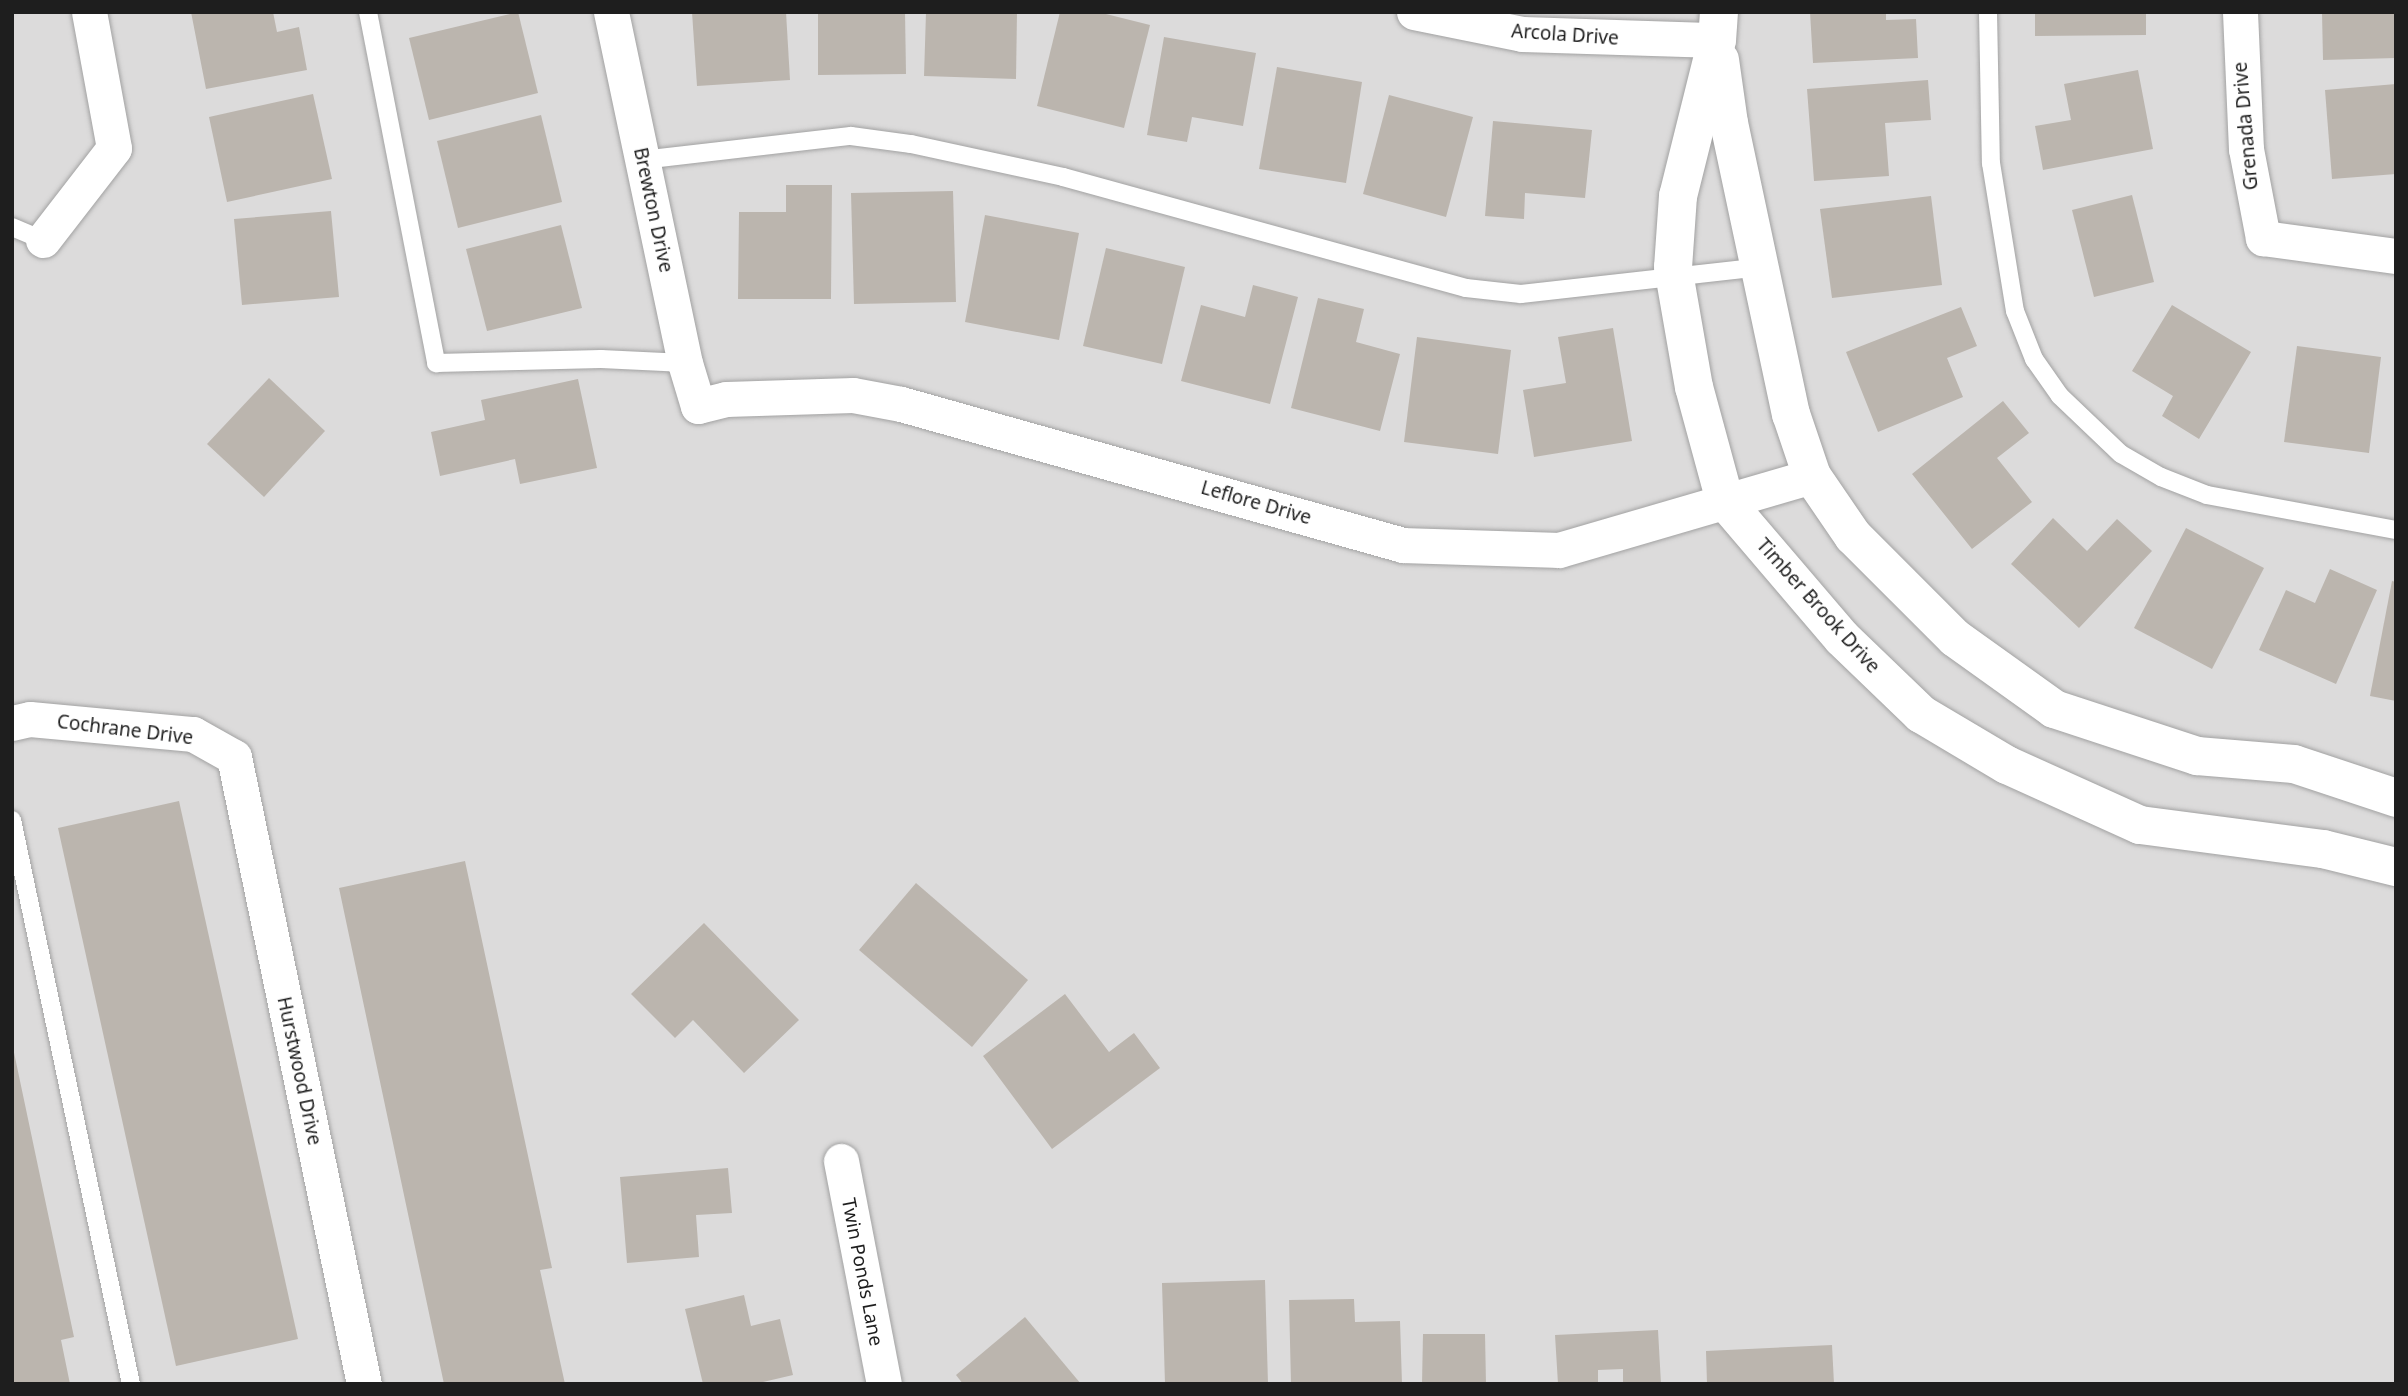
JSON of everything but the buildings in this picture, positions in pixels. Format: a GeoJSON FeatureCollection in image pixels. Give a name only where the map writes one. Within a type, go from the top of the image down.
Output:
{"type":"FeatureCollection","features":[{"type":"Feature","properties":{"kind":"street"},"geometry":{"type":"LineString","coordinates":[[27,233],[114,148],[89,12]]}},
{"type":"Feature","properties":{"kind":"street","name":"Brewton Drive"},"geometry":{"type":"LineString","coordinates":[[611,12],[685,363],[698,406]]}},
{"type":"Feature","properties":{"kind":"street","name":"Arcola Drive"},"geometry":{"type":"LineString","coordinates":[[1414,12],[1522,34],[1718,26]]}},
{"type":"Feature","properties":{"kind":"street","name":"Grenada Drive"},"geometry":{"type":"LineString","coordinates":[[2241,12],[2246,149],[2263,238],[2396,256]]}},
{"type":"Feature","properties":{"kind":"street"},"geometry":{"type":"LineString","coordinates":[[1718,26],[1729,123],[1791,414],[1812,476],[1853,536],[1955,638],[2054,709],[2197,756],[2294,764],[2396,798]]}},
{"type":"Feature","properties":{"kind":"street","name":"Timber Brook Drive"},"geometry":{"type":"LineString","coordinates":[[1718,26],[1678,196],[1675,280],[1694,387],[1725,500],[1842,638],[1921,714],[2007,765],[2140,825],[2323,849],[2396,867]]}},
{"type":"Feature","properties":{"kind":"street","name":"Leflore Drive"},"geometry":{"type":"LineString","coordinates":[[698,406],[726,399],[853,396],[901,404],[1404,545],[1559,550],[1812,476]]}},
{"type":"Feature","properties":{"kind":"street","name":"Cochrane Drive"},"geometry":{"type":"LineString","coordinates":[[12,723],[30,719],[192,734],[234,757]]}},
{"type":"Feature","properties":{"kind":"street","name":"Hurstwood Drive"},"geometry":{"type":"LineString","coordinates":[[234,757],[364,1384]]}},
{"type":"Feature","properties":{"kind":"street","name":"Twin Ponds Lane"},"geometry":{"type":"LineString","coordinates":[[841,1161],[884,1384]]}},
{"type":"Feature","properties":{"kind":"lane"},"geometry":{"type":"LineString","coordinates":[[368,12],[436,363],[601,359],[685,363]]}},
{"type":"Feature","properties":{"kind":"lane"},"geometry":{"type":"LineString","coordinates":[[1988,12],[1992,163],[2015,311],[2034,359],[2060,396],[2120,454],[2161,477],[2207,495],[2396,530]]}},
{"type":"Feature","properties":{"kind":"lane"},"geometry":{"type":"LineString","coordinates":[[642,160],[851,136],[988,158],[1466,288],[1521,294],[1675,280],[1760,267]]}},
{"type":"Feature","properties":{"kind":"lane"},"geometry":{"type":"LineString","coordinates":[[12,820],[131,1384]]}},
{"type":"Feature","properties":{"kind":"shaded area"},"geometry":{"type":"Polygon","coordinates":[[[12,12],[2396,12],[2396,1384],[12,1384],[12,12]]]}}]}
